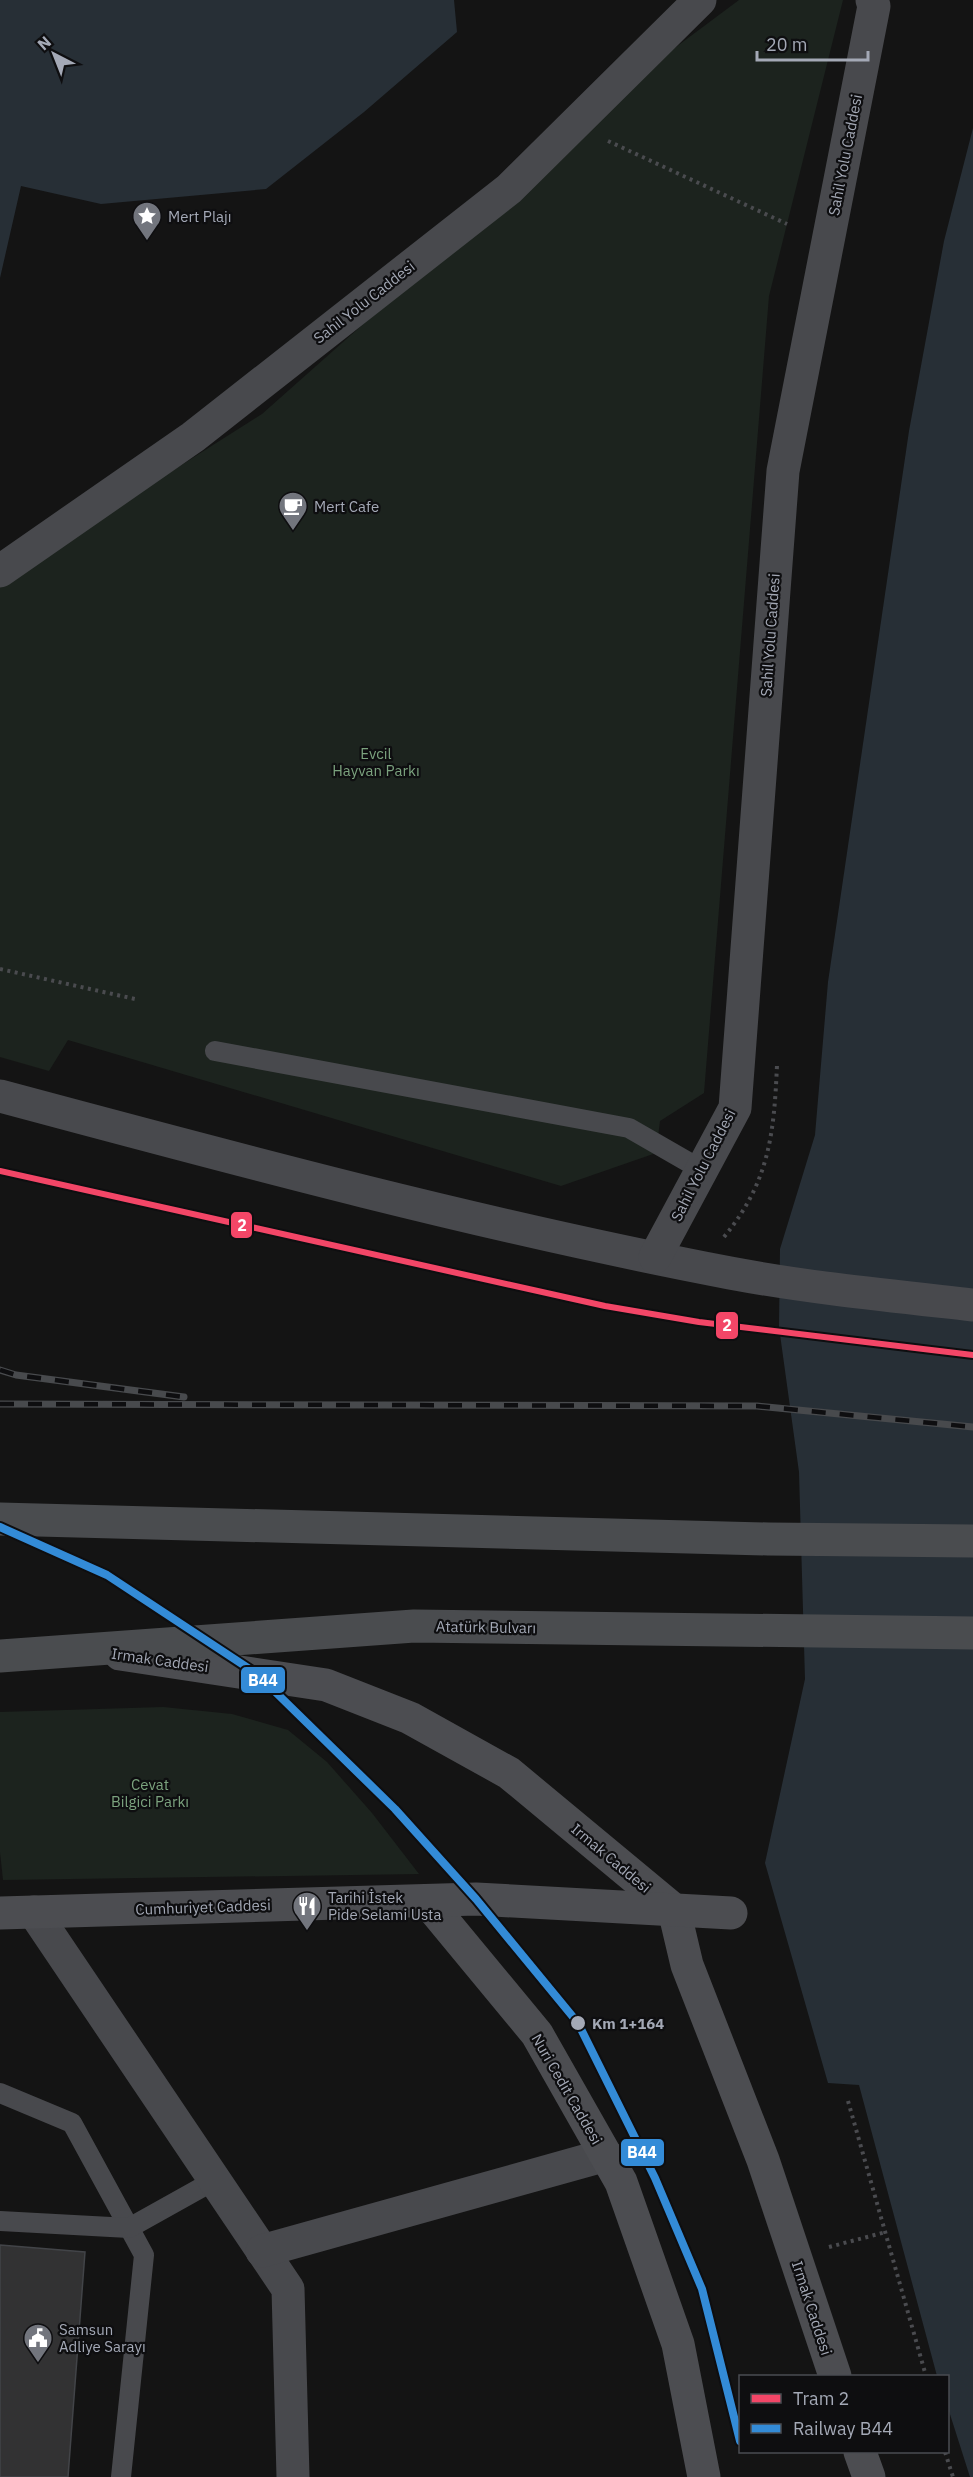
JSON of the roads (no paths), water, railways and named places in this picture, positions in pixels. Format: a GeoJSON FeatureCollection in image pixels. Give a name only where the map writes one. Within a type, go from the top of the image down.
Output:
{"type":"FeatureCollection","features":[{"type":"Feature","properties":{"kind":"main road"},"geometry":{"type":"LineString","coordinates":[[0,1519],[768,1539],[973,1541]]}},
{"type":"Feature","properties":{"kind":"main road","name":"Atatürk Bulvarı"},"geometry":{"type":"LineString","coordinates":[[0,1656],[414,1626],[973,1633]]}},
{"type":"Feature","properties":{"kind":"main road","name":"Irmak Caddesi"},"geometry":{"type":"LineString","coordinates":[[89,1650],[326,1685],[410,1718],[510,1773],[674,1910],[687,1965],[763,2160],[835,2375]]}},
{"type":"Feature","properties":{"kind":"main road","name":"Cumhuriyet Caddesi"},"geometry":{"type":"LineString","coordinates":[[0,1913],[476,1899],[730,1913]]}},
{"type":"Feature","properties":{"kind":"main road","name":"Nuri Cedit Caddesi"},"geometry":{"type":"LineString","coordinates":[[427,1901],[537,2034],[621,2182],[678,2344],[704,2477]]}},
{"type":"Feature","properties":{"kind":"main road"},"geometry":{"type":"LineString","coordinates":[[861,2453],[869,2477]]}},
{"type":"Feature","properties":{"kind":"street","name":"Sahil Yolu Caddesi"},"geometry":{"type":"LineString","coordinates":[[0,571],[193,437],[509,189],[700,0]]}},
{"type":"Feature","properties":{"kind":"street","name":"Sahil Yolu Caddesi"},"geometry":{"type":"LineString","coordinates":[[655,1257],[735,1108],[783,471],[874,6],[872,0]]}},
{"type":"Feature","properties":{"kind":"street"},"geometry":{"type":"LineString","coordinates":[[0,1096],[330,1185],[655,1257],[791,1283],[973,1305]]}},
{"type":"Feature","properties":{"kind":"street"},"geometry":{"type":"LineString","coordinates":[[34,1912],[288,2289],[293,2477]]}},
{"type":"Feature","properties":{"kind":"street"},"geometry":{"type":"LineString","coordinates":[[262,2251],[606,2155]]}},
{"type":"Feature","properties":{"kind":"lane"},"geometry":{"type":"LineString","coordinates":[[215,1051],[629,1128],[702,1170]]}},
{"type":"Feature","properties":{"kind":"lane"},"geometry":{"type":"LineString","coordinates":[[0,2093],[72,2123],[144,2255],[121,2477]]}},
{"type":"Feature","properties":{"kind":"lane"},"geometry":{"type":"LineString","coordinates":[[0,2221],[129,2228],[215,2180]]}},
{"type":"Feature","properties":{"kind":"railway"},"geometry":{"type":"LineString","coordinates":[[0,1370],[16,1375],[184,1397]]}},
{"type":"Feature","properties":{"kind":"railway"},"geometry":{"type":"LineString","coordinates":[[0,1404],[757,1406],[973,1427]]}},
{"type":"Feature","properties":{"kind":"tram line","name":"2"},"geometry":{"type":"LineString","coordinates":[[0,1171],[605,1306],[699,1322],[973,1355]]}},
{"type":"Feature","properties":{"kind":"rail line","name":"B44"},"geometry":{"type":"LineString","coordinates":[[0,1527],[107,1575],[257,1674],[395,1809],[476,1899],[578,2023],[655,2178],[702,2289],[739,2437]]}},
{"type":"Feature","properties":{"kind":"place","name":"Mert Plajı"},"geometry":{"type":"Point","coordinates":[147,242]}},
{"type":"Feature","properties":{"kind":"place","name":"Mert Cafe"},"geometry":{"type":"Point","coordinates":[293,532]}},
{"type":"Feature","properties":{"kind":"place","name":"Tarihi İstek Pide Selami Usta"},"geometry":{"type":"Point","coordinates":[307,1932]}},
{"type":"Feature","properties":{"kind":"place","name":"Km 1+164"},"geometry":{"type":"Point","coordinates":[578,2023]}},
{"type":"Feature","properties":{"kind":"place","name":"Samsun Adliye Sarayı"},"geometry":{"type":"Point","coordinates":[38,2364]}},
{"type":"Feature","properties":{"kind":"park label","name":"Evcil Hayvan Parkı"},"geometry":{"type":"Point","coordinates":[376,762]}},
{"type":"Feature","properties":{"kind":"park label","name":"Cevat Bilgici Parkı"},"geometry":{"type":"Point","coordinates":[150,1792]}}]}
